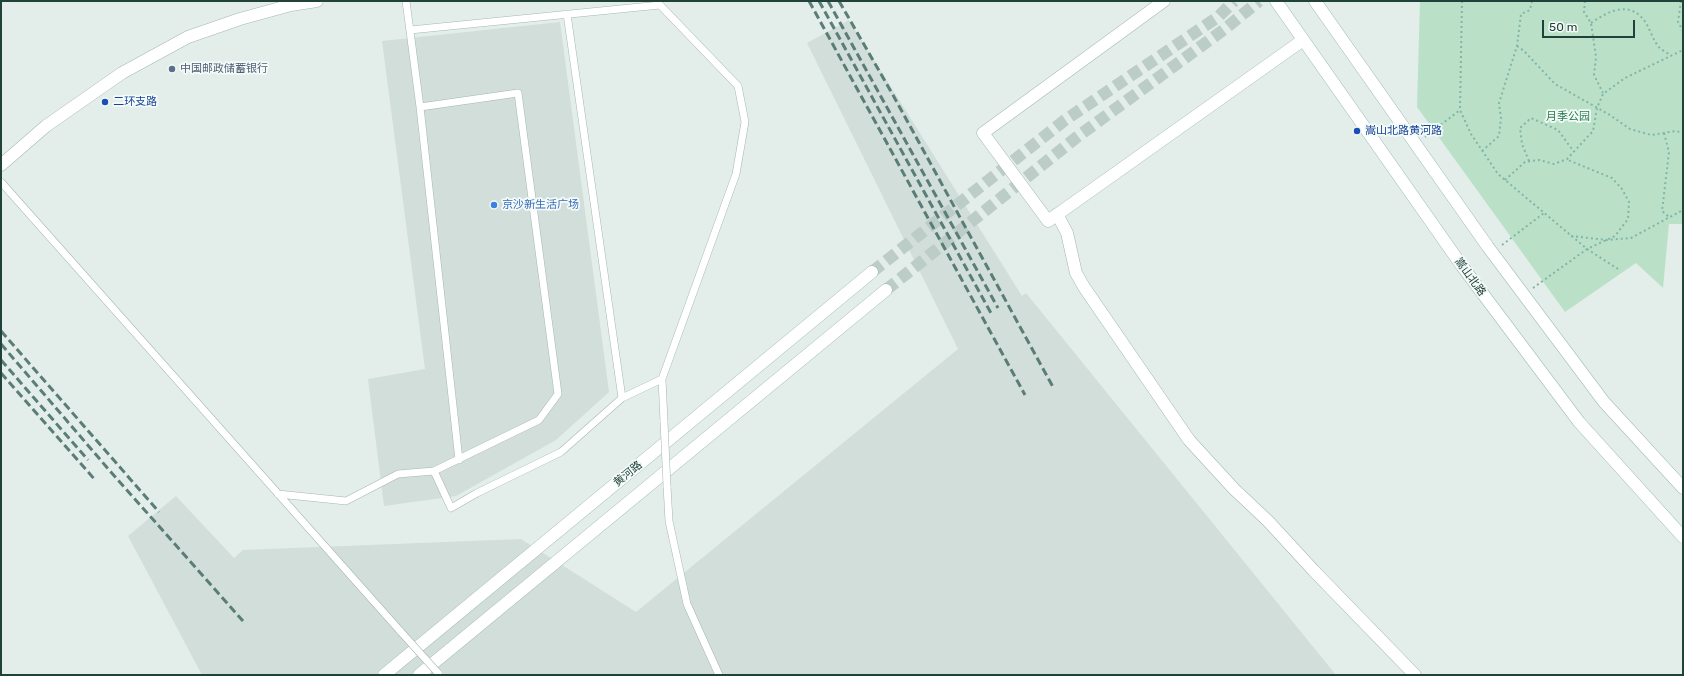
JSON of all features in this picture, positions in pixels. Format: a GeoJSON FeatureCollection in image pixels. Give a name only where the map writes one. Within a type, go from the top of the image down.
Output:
{"type":"FeatureCollection","features":[{"type":"Feature","properties":{"kind":"main road"},"geometry":{"type":"LineString","coordinates":[[1,165],[46,126],[122,73],[188,37],[240,18],[292,4],[317,1]]}},
{"type":"Feature","properties":{"kind":"main road"},"geometry":{"type":"LineString","coordinates":[[1164,1],[983,133],[1048,221],[1303,40]]}},
{"type":"Feature","properties":{"kind":"main road","name":"嵩山北路"},"geometry":{"type":"LineString","coordinates":[[1276,1],[1462,266],[1579,422],[1683,537]]}},
{"type":"Feature","properties":{"kind":"main road"},"geometry":{"type":"LineString","coordinates":[[1315,1],[1492,253],[1604,402],[1683,488]]}},
{"type":"Feature","properties":{"kind":"main road"},"geometry":{"type":"LineString","coordinates":[[1057,214],[1067,233],[1076,273],[1084,287],[1189,440],[1234,489],[1268,521],[1314,571],[1416,675]]}},
{"type":"Feature","properties":{"kind":"main road","name":"黄河路"},"geometry":{"type":"LineString","coordinates":[[384,675],[872,272]]}},
{"type":"Feature","properties":{"kind":"main road","name":"黄河路"},"geometry":{"type":"LineString","coordinates":[[419,675],[886,290]]}},
{"type":"Feature","properties":{"kind":"lane"},"geometry":{"type":"LineString","coordinates":[[406,1],[420,107],[459,460]]}},
{"type":"Feature","properties":{"kind":"lane"},"geometry":{"type":"LineString","coordinates":[[410,30],[660,5],[738,86],[745,122],[736,174],[662,379],[669,521],[687,604],[719,675]]}},
{"type":"Feature","properties":{"kind":"lane"},"geometry":{"type":"LineString","coordinates":[[567,14],[622,398]]}},
{"type":"Feature","properties":{"kind":"lane"},"geometry":{"type":"LineString","coordinates":[[278,494],[346,501],[398,474],[434,471],[539,420],[558,394],[518,93],[420,107]]}},
{"type":"Feature","properties":{"kind":"lane"},"geometry":{"type":"LineString","coordinates":[[1,182],[439,674]]}},
{"type":"Feature","properties":{"kind":"lane"},"geometry":{"type":"LineString","coordinates":[[434,471],[451,508],[477,493],[562,452],[622,398],[662,379]]}},
{"type":"Feature","properties":{"kind":"path"},"geometry":{"type":"LineString","coordinates":[[1462,1],[1460,110],[1471,134],[1498,174],[1587,249],[1618,269]]}},
{"type":"Feature","properties":{"kind":"path"},"geometry":{"type":"LineString","coordinates":[[1482,151],[1499,136],[1501,118],[1499,103],[1517,46],[1521,14],[1530,10],[1532,1]]}},
{"type":"Feature","properties":{"kind":"path"},"geometry":{"type":"LineString","coordinates":[[1585,1],[1584,12],[1591,23],[1596,57],[1594,75],[1603,94]]}},
{"type":"Feature","properties":{"kind":"path"},"geometry":{"type":"LineString","coordinates":[[1681,1],[1678,22],[1683,31]]}},
{"type":"Feature","properties":{"kind":"path"},"geometry":{"type":"LineString","coordinates":[[1591,23],[1608,11],[1626,7],[1636,12],[1646,22],[1658,47],[1670,55]]}},
{"type":"Feature","properties":{"kind":"path"},"geometry":{"type":"LineString","coordinates":[[1517,46],[1524,51],[1556,84],[1630,129],[1651,135],[1676,131],[1683,133]]}},
{"type":"Feature","properties":{"kind":"path"},"geometry":{"type":"LineString","coordinates":[[1505,180],[1525,162],[1539,160],[1554,164],[1567,159],[1575,153],[1593,131],[1597,108],[1603,94],[1625,78],[1683,50]]}},
{"type":"Feature","properties":{"kind":"path"},"geometry":{"type":"LineString","coordinates":[[1416,144],[1460,110]]}},
{"type":"Feature","properties":{"kind":"path"},"geometry":{"type":"LineString","coordinates":[[1529,161],[1522,144],[1520,128],[1531,118],[1558,130],[1575,153]]}},
{"type":"Feature","properties":{"kind":"path"},"geometry":{"type":"LineString","coordinates":[[1664,133],[1669,152],[1662,211],[1669,217]]}},
{"type":"Feature","properties":{"kind":"path"},"geometry":{"type":"LineString","coordinates":[[1524,295],[1587,249],[1615,236],[1628,219],[1629,202],[1622,189],[1612,178],[1567,159]]}},
{"type":"Feature","properties":{"kind":"path"},"geometry":{"type":"LineString","coordinates":[[1571,236],[1607,240],[1631,238],[1683,210]]}},
{"type":"Feature","properties":{"kind":"path"},"geometry":{"type":"LineString","coordinates":[[1492,253],[1544,213]]}},
{"type":"Feature","properties":{"kind":"shaded area"},"geometry":{"type":"Polygon","coordinates":[[[849,20],[1022,296],[1026,293],[1336,675],[202,675],[128,536],[176,496],[234,558],[243,550],[521,539],[636,612],[958,349],[807,43],[849,20]]]}},
{"type":"Feature","properties":{"kind":"shaded area","name":"京沙新生活广场"},"geometry":{"type":"Polygon","coordinates":[[[560,22],[609,392],[556,440],[456,496],[384,506],[368,379],[425,369],[382,41],[560,22]]]}},
{"type":"Feature","properties":{"kind":"green space","name":"月季公园"},"geometry":{"type":"Polygon","coordinates":[[[1420,1],[1683,1],[1683,224],[1669,224],[1663,288],[1636,263],[1565,312],[1417,107],[1420,1]]]}},
{"type":"Feature","properties":{"kind":"tunnel"},"geometry":{"type":"LineString","coordinates":[[872,272],[1065,120],[1218,17],[1234,1]]}},
{"type":"Feature","properties":{"kind":"tunnel"},"geometry":{"type":"LineString","coordinates":[[886,290],[1077,137],[1226,28],[1259,1]]}},
{"type":"Feature","properties":{"kind":"railway"},"geometry":{"type":"LineString","coordinates":[[809,1],[1025,395]]}},
{"type":"Feature","properties":{"kind":"railway"},"geometry":{"type":"LineString","coordinates":[[819,1],[992,315]]}},
{"type":"Feature","properties":{"kind":"railway"},"geometry":{"type":"LineString","coordinates":[[828,1],[998,308]]}},
{"type":"Feature","properties":{"kind":"railway"},"geometry":{"type":"LineString","coordinates":[[839,1],[893,95],[1053,387]]}},
{"type":"Feature","properties":{"kind":"railway"},"geometry":{"type":"LineString","coordinates":[[1,331],[159,512]]}},
{"type":"Feature","properties":{"kind":"railway"},"geometry":{"type":"LineString","coordinates":[[1,344],[110,471],[243,621]]}},
{"type":"Feature","properties":{"kind":"railway"},"geometry":{"type":"LineString","coordinates":[[1,360],[88,460]]}},
{"type":"Feature","properties":{"kind":"railway"},"geometry":{"type":"LineString","coordinates":[[1,373],[96,481]]}},
{"type":"Feature","properties":{"kind":"place","name":"中国邮政储蓄银行"},"geometry":{"type":"Point","coordinates":[172,69]}},
{"type":"Feature","properties":{"kind":"place","name":"二环支路"},"geometry":{"type":"Point","coordinates":[105,102]}},
{"type":"Feature","properties":{"kind":"place","name":"嵩山北路黄河路"},"geometry":{"type":"Point","coordinates":[1357,131]}},
{"type":"Feature","properties":{"kind":"place","name":"京沙新生活广场"},"geometry":{"type":"Point","coordinates":[494,205]}}]}
